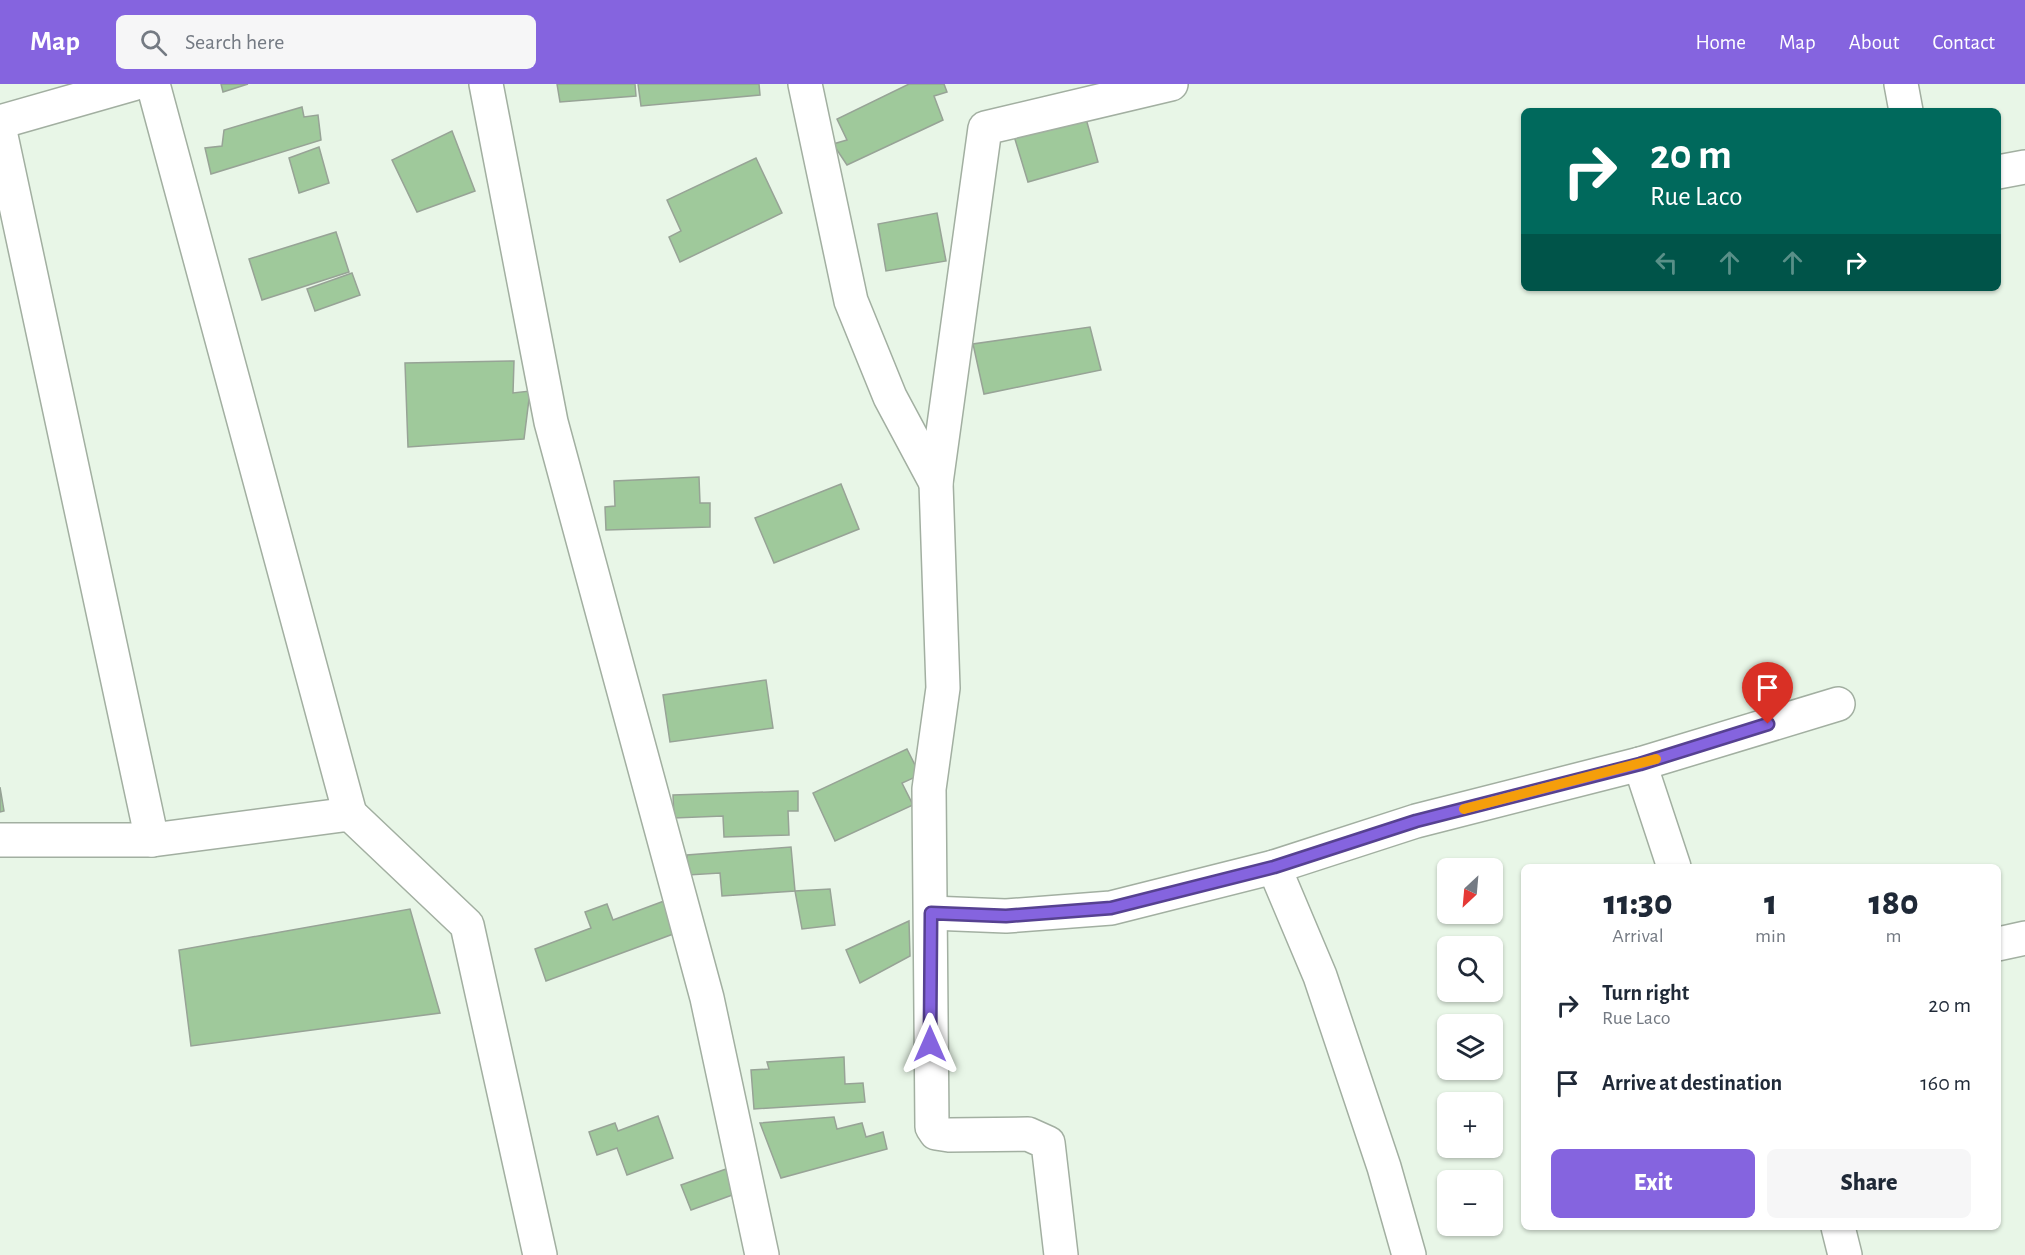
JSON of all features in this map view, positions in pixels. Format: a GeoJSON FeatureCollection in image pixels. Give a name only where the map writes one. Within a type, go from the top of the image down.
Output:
{"type":"FeatureCollection","features":[{"type":"Feature","properties":{"kind":"street"},"geometry":{"type":"LineString","coordinates":[[0,122],[60,94],[133,84]]}},
{"type":"Feature","properties":{"kind":"street"},"geometry":{"type":"LineString","coordinates":[[153,84],[350,814],[467,925],[540,1255]]}},
{"type":"Feature","properties":{"kind":"street"},"geometry":{"type":"LineString","coordinates":[[486,84],[551,422],[707,998],[762,1255]]}},
{"type":"Feature","properties":{"kind":"street"},"geometry":{"type":"LineString","coordinates":[[805,84],[851,301],[890,397],[936,483]]}},
{"type":"Feature","properties":{"kind":"street"},"geometry":{"type":"LineString","coordinates":[[1061,1255],[1048,1143],[1028,1134],[949,1135],[936,1133],[932,1127],[930,1109],[929,789],[942,688],[936,483],[985,128],[1172,84]]}},
{"type":"Feature","properties":{"kind":"street"},"geometry":{"type":"LineString","coordinates":[[1901,84],[1905,108]]}},
{"type":"Feature","properties":{"kind":"street"},"geometry":{"type":"LineString","coordinates":[[0,131],[152,840]]}},
{"type":"Feature","properties":{"kind":"street"},"geometry":{"type":"LineString","coordinates":[[2001,171],[2025,167]]}},
{"type":"Feature","properties":{"kind":"street"},"geometry":{"type":"LineString","coordinates":[[931,913],[1006,916],[1111,908],[1274,867],[1416,821],[1640,764],[1838,705]]}},
{"type":"Feature","properties":{"kind":"street"},"geometry":{"type":"LineString","coordinates":[[1640,764],[1673,864]]}},
{"type":"Feature","properties":{"kind":"street"},"geometry":{"type":"LineString","coordinates":[[0,840],[152,840],[350,814]]}},
{"type":"Feature","properties":{"kind":"street"},"geometry":{"type":"LineString","coordinates":[[1274,867],[1320,975],[1384,1167],[1408,1255]]}},
{"type":"Feature","properties":{"kind":"street"},"geometry":{"type":"LineString","coordinates":[[2001,943],[2025,938]]}},
{"type":"Feature","properties":{"kind":"street"},"geometry":{"type":"LineString","coordinates":[[1839,1230],[1845,1255]]}},
{"type":"Feature","properties":{"kind":"building"},"geometry":{"type":"Polygon","coordinates":[[[221,84],[248,84],[223,92],[221,84]]]}},
{"type":"Feature","properties":{"kind":"building"},"geometry":{"type":"Polygon","coordinates":[[[557,84],[635,84],[636,96],[560,102],[557,84]]]}},
{"type":"Feature","properties":{"kind":"building"},"geometry":{"type":"Polygon","coordinates":[[[638,84],[759,84],[760,95],[641,106],[638,84]]]}},
{"type":"Feature","properties":{"kind":"building"},"geometry":{"type":"Polygon","coordinates":[[[909,84],[944,84],[947,92],[934,96],[943,120],[847,165],[833,144],[847,140],[837,119],[909,84]]]}},
{"type":"Feature","properties":{"kind":"building"},"geometry":{"type":"Polygon","coordinates":[[[302,107],[304,117],[318,115],[321,140],[211,174],[205,148],[222,146],[224,130],[302,107]]]}},
{"type":"Feature","properties":{"kind":"building"},"geometry":{"type":"Polygon","coordinates":[[[1085,115],[1098,162],[1028,182],[1014,136],[1085,115]]]}},
{"type":"Feature","properties":{"kind":"building"},"geometry":{"type":"Polygon","coordinates":[[[452,131],[475,191],[417,212],[392,160],[452,131]]]}},
{"type":"Feature","properties":{"kind":"building"},"geometry":{"type":"Polygon","coordinates":[[[319,147],[329,183],[299,193],[289,158],[319,147]]]}},
{"type":"Feature","properties":{"kind":"building"},"geometry":{"type":"Polygon","coordinates":[[[756,158],[782,213],[680,262],[669,237],[681,231],[667,200],[756,158]]]}},
{"type":"Feature","properties":{"kind":"building"},"geometry":{"type":"Polygon","coordinates":[[[937,213],[946,261],[886,271],[878,224],[937,213]]]}},
{"type":"Feature","properties":{"kind":"building"},"geometry":{"type":"Polygon","coordinates":[[[336,232],[349,272],[262,300],[249,259],[336,232]]]}},
{"type":"Feature","properties":{"kind":"building"},"geometry":{"type":"Polygon","coordinates":[[[352,273],[360,295],[315,311],[307,289],[352,273]]]}},
{"type":"Feature","properties":{"kind":"building"},"geometry":{"type":"Polygon","coordinates":[[[1090,327],[1101,370],[984,394],[973,344],[1090,327]]]}},
{"type":"Feature","properties":{"kind":"building"},"geometry":{"type":"Polygon","coordinates":[[[514,361],[513,393],[530,391],[524,439],[408,447],[405,363],[514,361]]]}},
{"type":"Feature","properties":{"kind":"building"},"geometry":{"type":"Polygon","coordinates":[[[699,477],[700,503],[710,503],[710,527],[606,530],[605,507],[615,506],[614,481],[699,477]]]}},
{"type":"Feature","properties":{"kind":"building"},"geometry":{"type":"Polygon","coordinates":[[[841,484],[859,529],[774,563],[755,518],[841,484]]]}},
{"type":"Feature","properties":{"kind":"building"},"geometry":{"type":"Polygon","coordinates":[[[766,680],[773,728],[670,742],[663,695],[766,680]]]}},
{"type":"Feature","properties":{"kind":"building"},"geometry":{"type":"Polygon","coordinates":[[[907,749],[920,775],[902,783],[913,805],[835,841],[813,793],[907,749]]]}},
{"type":"Feature","properties":{"kind":"building"},"geometry":{"type":"Polygon","coordinates":[[[0,787],[4,811],[0,812],[0,787]]]}},
{"type":"Feature","properties":{"kind":"building"},"geometry":{"type":"Polygon","coordinates":[[[798,791],[798,811],[788,811],[789,835],[724,837],[723,816],[674,818],[673,795],[798,791]]]}},
{"type":"Feature","properties":{"kind":"building"},"geometry":{"type":"Polygon","coordinates":[[[791,847],[795,891],[722,896],[720,873],[688,875],[687,855],[791,847]]]}},
{"type":"Feature","properties":{"kind":"building"},"geometry":{"type":"Polygon","coordinates":[[[830,889],[835,925],[802,929],[795,891],[830,889]]]}},
{"type":"Feature","properties":{"kind":"building"},"geometry":{"type":"Polygon","coordinates":[[[664,901],[676,933],[546,981],[535,949],[591,928],[585,912],[607,904],[613,920],[664,901]]]}},
{"type":"Feature","properties":{"kind":"building"},"geometry":{"type":"Polygon","coordinates":[[[410,909],[440,1013],[191,1046],[179,950],[410,909]]]}},
{"type":"Feature","properties":{"kind":"building"},"geometry":{"type":"Polygon","coordinates":[[[909,921],[910,956],[860,983],[846,950],[909,921]]]}},
{"type":"Feature","properties":{"kind":"building"},"geometry":{"type":"Polygon","coordinates":[[[844,1057],[845,1084],[863,1083],[865,1102],[754,1109],[751,1070],[769,1069],[767,1062],[844,1057]]]}},
{"type":"Feature","properties":{"kind":"building"},"geometry":{"type":"Polygon","coordinates":[[[658,1116],[673,1158],[627,1175],[617,1148],[597,1155],[589,1132],[615,1123],[618,1131],[658,1116]]]}},
{"type":"Feature","properties":{"kind":"building"},"geometry":{"type":"Polygon","coordinates":[[[834,1117],[837,1129],[862,1123],[866,1137],[883,1132],[887,1149],[781,1178],[760,1123],[834,1117]]]}},
{"type":"Feature","properties":{"kind":"building"},"geometry":{"type":"Polygon","coordinates":[[[726,1169],[735,1194],[691,1210],[681,1185],[726,1169]]]}},
{"type":"Feature","properties":{"kind":"slow traffic"},"geometry":{"type":"LineString","coordinates":[[1464,809],[1656,759]]}},
{"type":"Feature","properties":{"kind":"route"},"geometry":{"type":"LineString","coordinates":[[930,1044],[931,913],[1006,916],[1111,908],[1274,867],[1416,821],[1640,764],[1768,724]]}}]}
